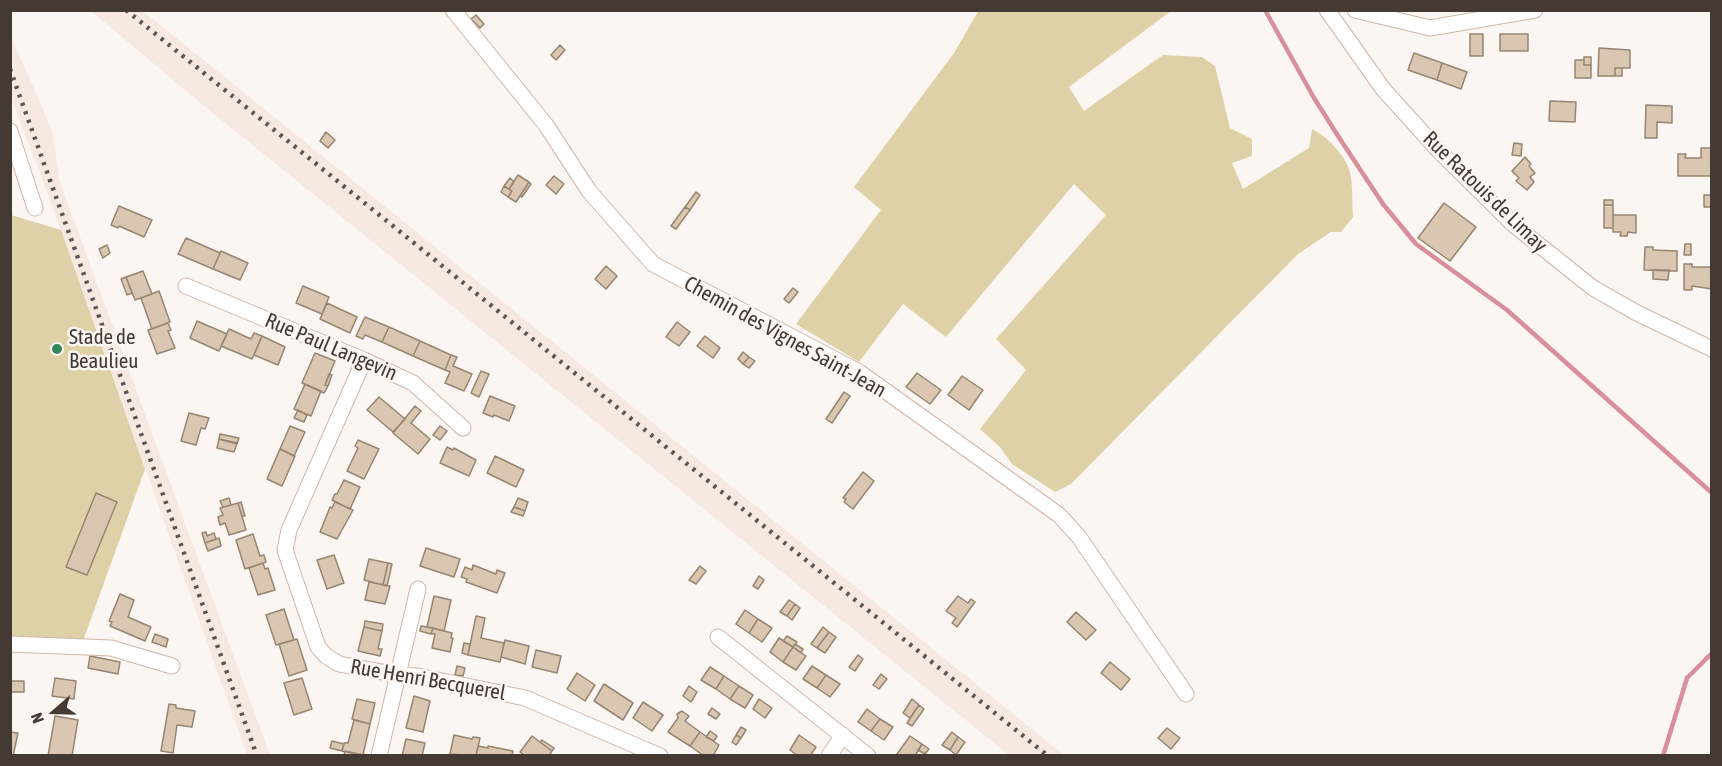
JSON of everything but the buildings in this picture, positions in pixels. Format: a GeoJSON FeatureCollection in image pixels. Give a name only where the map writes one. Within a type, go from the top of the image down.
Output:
{"type":"FeatureCollection","features":[{"type":"Feature","properties":{"kind":"street","name":"Chemin des Vignes Saint-Jean"},"geometry":{"type":"LineString","coordinates":[[453,10],[546,125],[589,190],[653,264],[859,372],[1059,515],[1079,537],[1186,694]]}},
{"type":"Feature","properties":{"kind":"street","name":"Rue Ratouis de Limay"},"geometry":{"type":"LineString","coordinates":[[1327,10],[1383,89],[1440,152],[1514,225],[1593,288],[1637,313],[1712,349]]}},
{"type":"Feature","properties":{"kind":"street"},"geometry":{"type":"LineString","coordinates":[[1355,10],[1430,28],[1535,10]]}},
{"type":"Feature","properties":{"kind":"street"},"geometry":{"type":"LineString","coordinates":[[10,131],[35,208]]}},
{"type":"Feature","properties":{"kind":"street","name":"Rue Paul Langevin"},"geometry":{"type":"LineString","coordinates":[[186,286],[364,360],[413,383],[463,428]]}},
{"type":"Feature","properties":{"kind":"street","name":"Rue Henri Becquerel"},"geometry":{"type":"LineString","coordinates":[[364,360],[289,530],[285,550],[318,647],[326,656],[339,664],[398,675],[418,676],[525,698],[660,756]]}},
{"type":"Feature","properties":{"kind":"street"},"geometry":{"type":"LineString","coordinates":[[379,756],[418,589]]}},
{"type":"Feature","properties":{"kind":"street"},"geometry":{"type":"LineString","coordinates":[[718,637],[868,756]]}},
{"type":"Feature","properties":{"kind":"street"},"geometry":{"type":"LineString","coordinates":[[10,644],[111,648],[172,666]]}},
{"type":"Feature","properties":{"kind":"street"},"geometry":{"type":"LineString","coordinates":[[829,756],[843,735]]}},
{"type":"Feature","properties":{"kind":"shaded area"},"geometry":{"type":"Polygon","coordinates":[[[979,10],[1171,11],[1069,87],[1084,111],[1163,55],[1202,57],[1215,66],[1230,128],[1252,139],[1252,156],[1232,163],[1243,189],[1309,148],[1312,129],[1324,136],[1340,153],[1348,166],[1351,177],[1353,217],[1341,232],[1331,232],[1298,254],[1071,484],[1055,492],[1012,464],[1001,448],[980,429],[1026,370],[996,339],[1106,215],[1074,184],[946,337],[903,304],[859,362],[796,324],[881,210],[854,187],[954,53],[979,10]]]}},
{"type":"Feature","properties":{"kind":"shaded area"},"geometry":{"type":"Polygon","coordinates":[[[91,11],[143,11],[1064,755],[1009,755],[204,106],[91,11]]]}},
{"type":"Feature","properties":{"kind":"shaded area"},"geometry":{"type":"Polygon","coordinates":[[[10,34],[52,130],[60,182],[270,755],[247,755],[45,186],[11,98],[10,34]]]}},
{"type":"Feature","properties":{"kind":"shaded area","name":"Stade de Beaulieu"},"geometry":{"type":"Polygon","coordinates":[[[11,215],[61,230],[145,469],[83,641],[11,638],[11,215]]]}},
{"type":"Feature","properties":{"kind":"waterway"},"geometry":{"type":"LineString","coordinates":[[1265,10],[1314,98],[1340,139],[1383,204],[1416,244],[1507,310],[1712,493]]}},
{"type":"Feature","properties":{"kind":"waterway"},"geometry":{"type":"LineString","coordinates":[[1663,756],[1687,678],[1712,653]]}},
{"type":"Feature","properties":{"kind":"railway"},"geometry":{"type":"LineString","coordinates":[[126,10],[1048,756]]}},
{"type":"Feature","properties":{"kind":"railway"},"geometry":{"type":"LineString","coordinates":[[10,69],[257,756]]}},
{"type":"Feature","properties":{"kind":"place","name":"Stade de Beaulieu"},"geometry":{"type":"Point","coordinates":[57,349]}}]}
